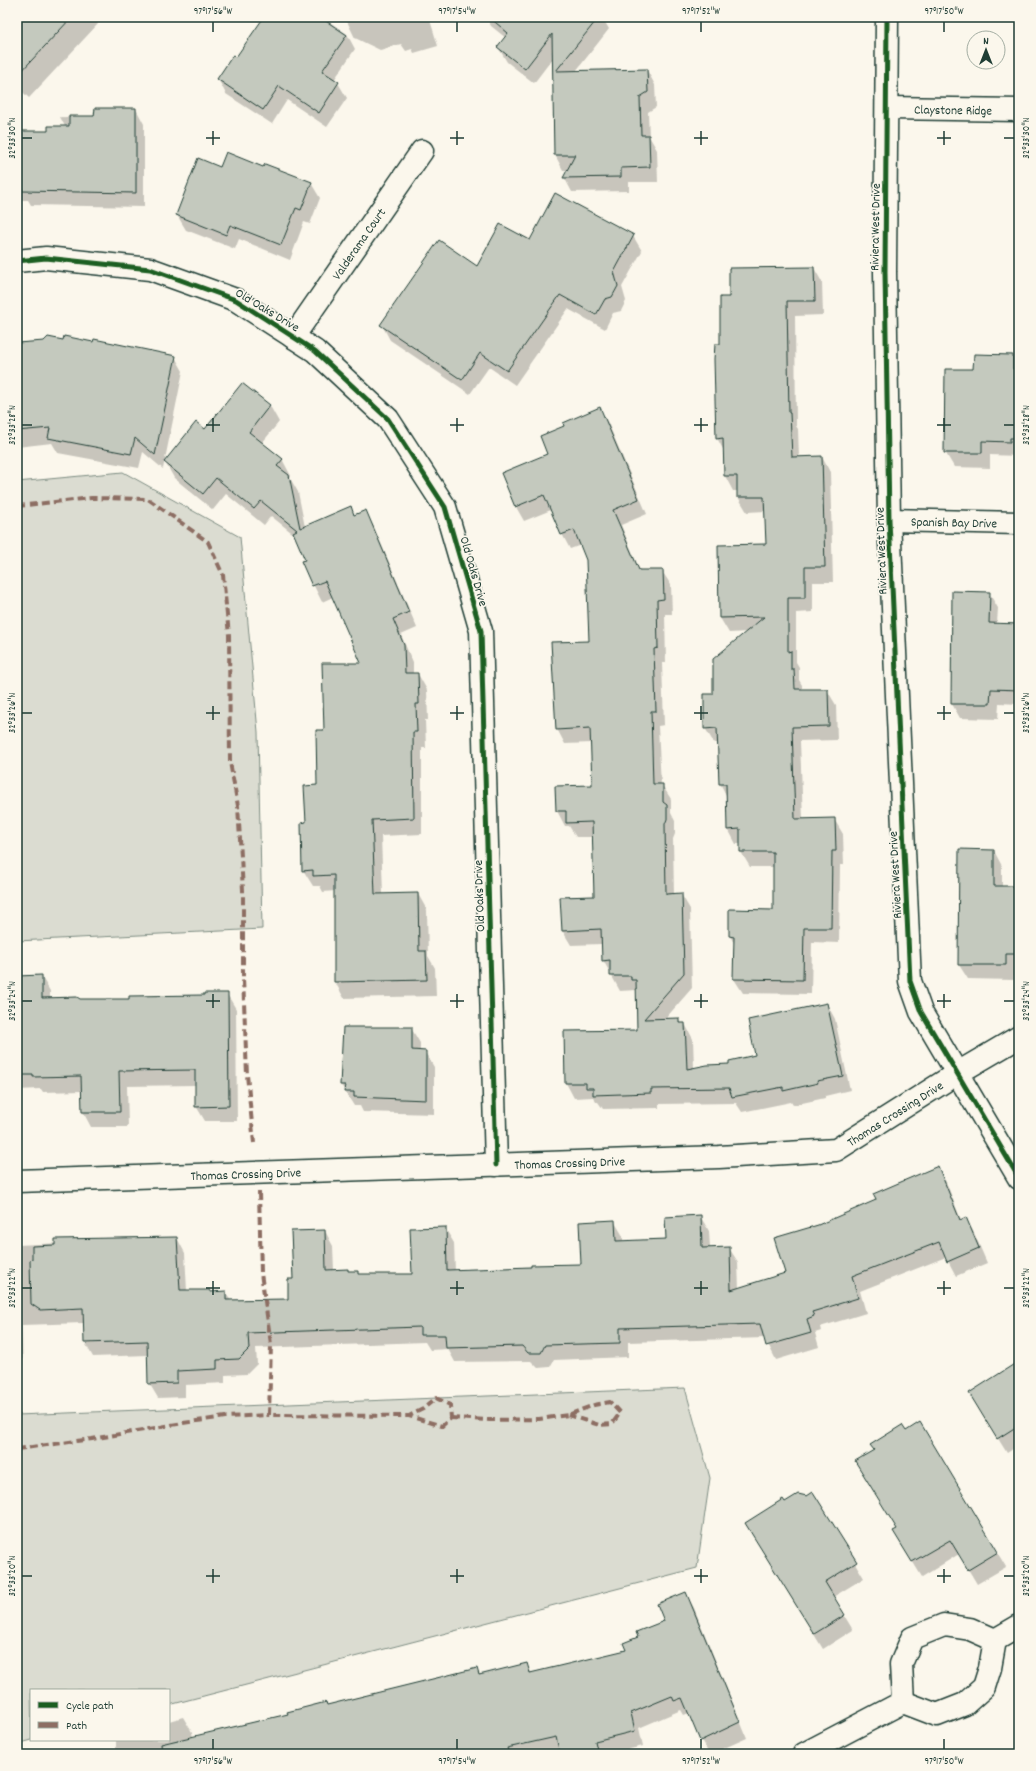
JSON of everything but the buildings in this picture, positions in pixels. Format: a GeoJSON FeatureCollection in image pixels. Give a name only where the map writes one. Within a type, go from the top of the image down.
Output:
{"type":"FeatureCollection","features":[{"type":"Feature","properties":{"kind":"street","name":"Riviera West Drive"},"geometry":{"type":"LineString","coordinates":[[887,17],[885,272],[889,520],[910,981],[921,1012],[956,1074],[1019,1178]]}},
{"type":"Feature","properties":{"kind":"street","name":"Claystone Ridge"},"geometry":{"type":"LineString","coordinates":[[886,108],[1019,110]]}},
{"type":"Feature","properties":{"kind":"street","name":"Valderama Court"},"geometry":{"type":"LineString","coordinates":[[293,337],[422,151]]}},
{"type":"Feature","properties":{"kind":"street","name":"Old Oaks Drive"},"geometry":{"type":"LineString","coordinates":[[17,261],[46,258],[150,269],[236,300],[316,351],[388,419],[445,507],[481,631],[496,1165]]}},
{"type":"Feature","properties":{"kind":"street","name":"Spanish Bay Drive"},"geometry":{"type":"LineString","coordinates":[[889,520],[1019,523]]}},
{"type":"Feature","properties":{"kind":"street","name":"Thomas Crossing Drive"},"geometry":{"type":"LineString","coordinates":[[17,1181],[719,1157],[836,1150],[956,1074],[1019,1037]]}},
{"type":"Feature","properties":{"kind":"street"},"geometry":{"type":"LineString","coordinates":[[903,1702],[901,1664],[912,1638],[944,1625],[970,1629],[995,1640]]}},
{"type":"Feature","properties":{"kind":"street"},"geometry":{"type":"LineString","coordinates":[[804,1754],[903,1702],[937,1715],[966,1704],[984,1687],[990,1668],[995,1640],[1019,1626]]}},
{"type":"Feature","properties":{"kind":"shaded area"},"geometry":{"type":"Polygon","coordinates":[[[123,472],[240,537],[258,732],[262,929],[17,941],[17,482],[123,472]]]}},
{"type":"Feature","properties":{"kind":"shaded area"},"geometry":{"type":"Polygon","coordinates":[[[685,1388],[710,1478],[697,1568],[170,1705],[170,1689],[30,1689],[30,1741],[17,1744],[17,1415],[685,1388]]]}},
{"type":"Feature","properties":{"kind":"marked path"},"geometry":{"type":"LineString","coordinates":[[17,506],[92,498],[148,499],[208,542],[223,575],[229,635],[230,762],[238,806],[243,890],[243,978],[247,1075],[254,1143]]}},
{"type":"Feature","properties":{"kind":"marked path"},"geometry":{"type":"LineString","coordinates":[[259,1192],[261,1273],[271,1344],[269,1415],[409,1416],[423,1409],[436,1398],[450,1405],[451,1418],[442,1426],[409,1416]]}},
{"type":"Feature","properties":{"kind":"marked path"},"geometry":{"type":"LineString","coordinates":[[451,1418],[490,1420],[539,1419],[568,1415],[594,1405],[610,1402],[620,1413],[612,1424],[599,1425],[568,1415]]}},
{"type":"Feature","properties":{"kind":"marked path"},"geometry":{"type":"LineString","coordinates":[[17,1449],[92,1439],[225,1417],[269,1415]]}},
{"type":"Feature","properties":{"kind":"cycle path"},"geometry":{"type":"LineString","coordinates":[[887,17],[885,272],[889,520],[910,981],[921,1012],[1019,1178]]}},
{"type":"Feature","properties":{"kind":"cycle path"},"geometry":{"type":"LineString","coordinates":[[17,261],[46,258],[150,269],[236,300],[315,351],[388,419],[445,507],[481,631],[496,1165]]}}]}
